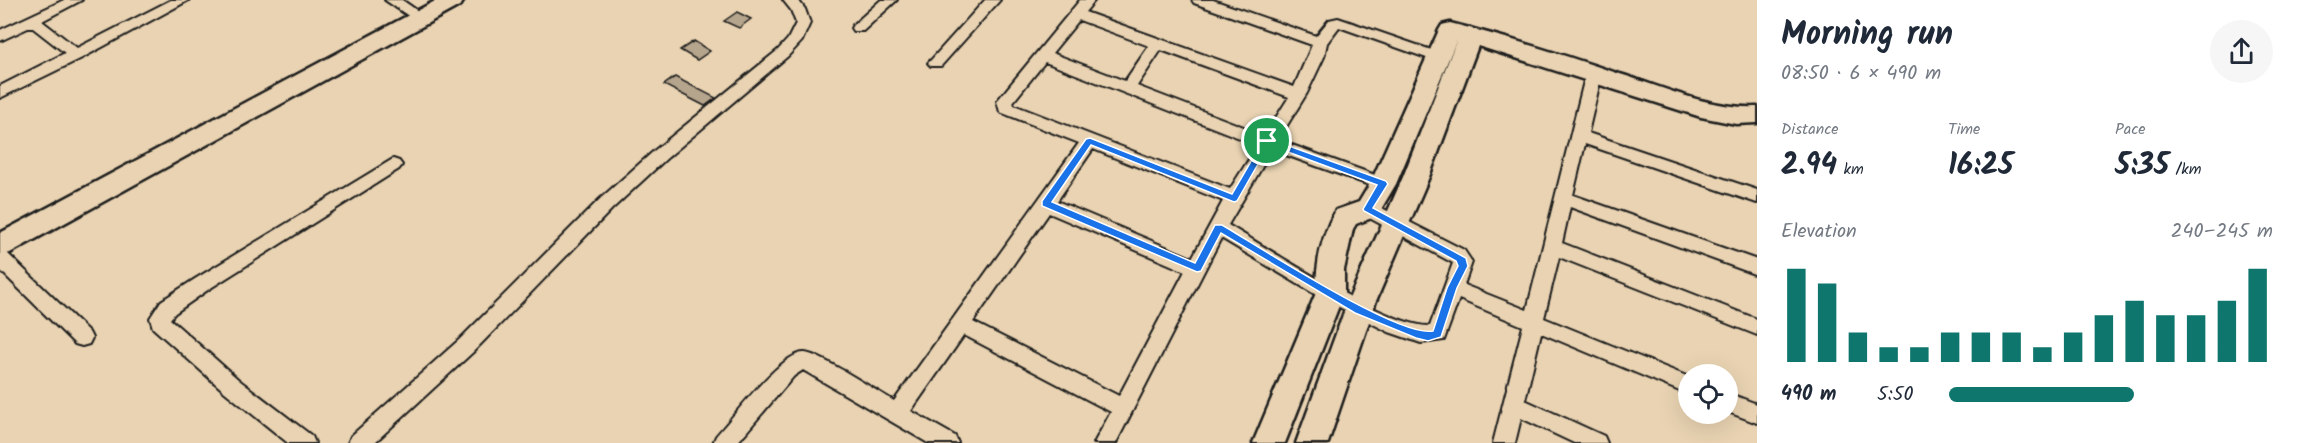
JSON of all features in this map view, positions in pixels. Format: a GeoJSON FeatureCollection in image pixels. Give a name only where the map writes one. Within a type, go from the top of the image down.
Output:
{"type":"FeatureCollection","features":[{"type":"Feature","properties":{"kind":"street"},"geometry":{"type":"LineString","coordinates":[[0,36],[30,24],[75,0]]}},
{"type":"Feature","properties":{"kind":"street"},"geometry":{"type":"LineString","coordinates":[[0,93],[182,0]]}},
{"type":"Feature","properties":{"kind":"street"},"geometry":{"type":"LineString","coordinates":[[392,0],[421,18]]}},
{"type":"Feature","properties":{"kind":"street"},"geometry":{"type":"LineString","coordinates":[[0,246],[453,0]]}},
{"type":"Feature","properties":{"kind":"street"},"geometry":{"type":"LineString","coordinates":[[359,443],[466,346],[606,204],[661,154],[783,53],[794,41],[803,23],[798,9],[790,0]]}},
{"type":"Feature","properties":{"kind":"street"},"geometry":{"type":"LineString","coordinates":[[858,28],[890,0]]}},
{"type":"Feature","properties":{"kind":"street"},"geometry":{"type":"LineString","coordinates":[[936,63],[993,0]]}},
{"type":"Feature","properties":{"kind":"street"},"geometry":{"type":"LineString","coordinates":[[1088,0],[1005,101],[1006,108],[1234,198]]}},
{"type":"Feature","properties":{"kind":"street"},"geometry":{"type":"LineString","coordinates":[[1199,0],[1320,41]]}},
{"type":"Feature","properties":{"kind":"street"},"geometry":{"type":"LineString","coordinates":[[1076,14],[1297,94]]}},
{"type":"Feature","properties":{"kind":"street"},"geometry":{"type":"LineString","coordinates":[[1105,443],[1234,198],[1297,94],[1317,57],[1320,41],[1334,23],[1338,22],[1438,57]]}},
{"type":"Feature","properties":{"kind":"street"},"geometry":{"type":"LineString","coordinates":[[30,24],[36,24],[76,55]]}},
{"type":"Feature","properties":{"kind":"street"},"geometry":{"type":"LineString","coordinates":[[1269,443],[1330,293],[1330,270],[1339,229],[1346,217],[1368,209],[1383,184],[1450,30],[1710,111],[1736,116],[1757,115]]}},
{"type":"Feature","properties":{"kind":"street"},"geometry":{"type":"LineString","coordinates":[[1312,443],[1358,310],[1416,177],[1471,35]]}},
{"type":"Feature","properties":{"kind":"street"},"geometry":{"type":"LineString","coordinates":[[1128,88],[1158,44]]}},
{"type":"Feature","properties":{"kind":"street"},"geometry":{"type":"LineString","coordinates":[[1042,55],[1383,184]]}},
{"type":"Feature","properties":{"kind":"street"},"geometry":{"type":"LineString","coordinates":[[1504,443],[1594,73]]}},
{"type":"Feature","properties":{"kind":"street"},"geometry":{"type":"LineString","coordinates":[[1578,136],[1757,197]]}},
{"type":"Feature","properties":{"kind":"street"},"geometry":{"type":"LineString","coordinates":[[897,414],[1090,141]]}},
{"type":"Feature","properties":{"kind":"street"},"geometry":{"type":"LineString","coordinates":[[304,443],[232,386],[160,322],[160,318],[168,307],[393,165]]}},
{"type":"Feature","properties":{"kind":"street"},"geometry":{"type":"LineString","coordinates":[[1563,198],[1757,268]]}},
{"type":"Feature","properties":{"kind":"street"},"geometry":{"type":"LineString","coordinates":[[1046,204],[1197,268]]}},
{"type":"Feature","properties":{"kind":"street"},"geometry":{"type":"LineString","coordinates":[[1219,228],[1358,310],[1392,326],[1433,336],[1437,334],[1452,288],[1463,266],[1461,258],[1368,209]]}},
{"type":"Feature","properties":{"kind":"street"},"geometry":{"type":"LineString","coordinates":[[1551,246],[1757,327]]}},
{"type":"Feature","properties":{"kind":"street"},"geometry":{"type":"LineString","coordinates":[[0,258],[82,338]]}},
{"type":"Feature","properties":{"kind":"street"},"geometry":{"type":"LineString","coordinates":[[1452,288],[1678,381]]}},
{"type":"Feature","properties":{"kind":"street"},"geometry":{"type":"LineString","coordinates":[[962,325],[1124,409]]}},
{"type":"Feature","properties":{"kind":"street"},"geometry":{"type":"LineString","coordinates":[[724,443],[787,370],[794,363],[802,361],[810,363],[947,443]]}},
{"type":"Feature","properties":{"kind":"street"},"geometry":{"type":"LineString","coordinates":[[1514,405],[1596,443]]}},
{"type":"Feature","properties":{"kind":"street"},"geometry":{"type":"LineString","coordinates":[[1738,406],[1757,414]]}},
{"type":"Feature","properties":{"kind":"building"},"geometry":{"type":"Polygon","coordinates":[[[737,12],[751,19],[739,28],[724,21],[737,12]]]}},
{"type":"Feature","properties":{"kind":"building"},"geometry":{"type":"Polygon","coordinates":[[[694,41],[710,51],[697,60],[680,50],[694,41]]]}},
{"type":"Feature","properties":{"kind":"building"},"geometry":{"type":"Polygon","coordinates":[[[675,77],[716,98],[705,106],[664,85],[675,77]]]}},
{"type":"Feature","properties":{"kind":"route"},"geometry":{"type":"LineString","coordinates":[[1090,141],[1234,198],[1267,141],[1383,184],[1368,209],[1461,258],[1463,266],[1452,288],[1437,334],[1428,336],[1416,334],[1358,310],[1219,228],[1197,268],[1046,204],[1090,141]]}}]}
